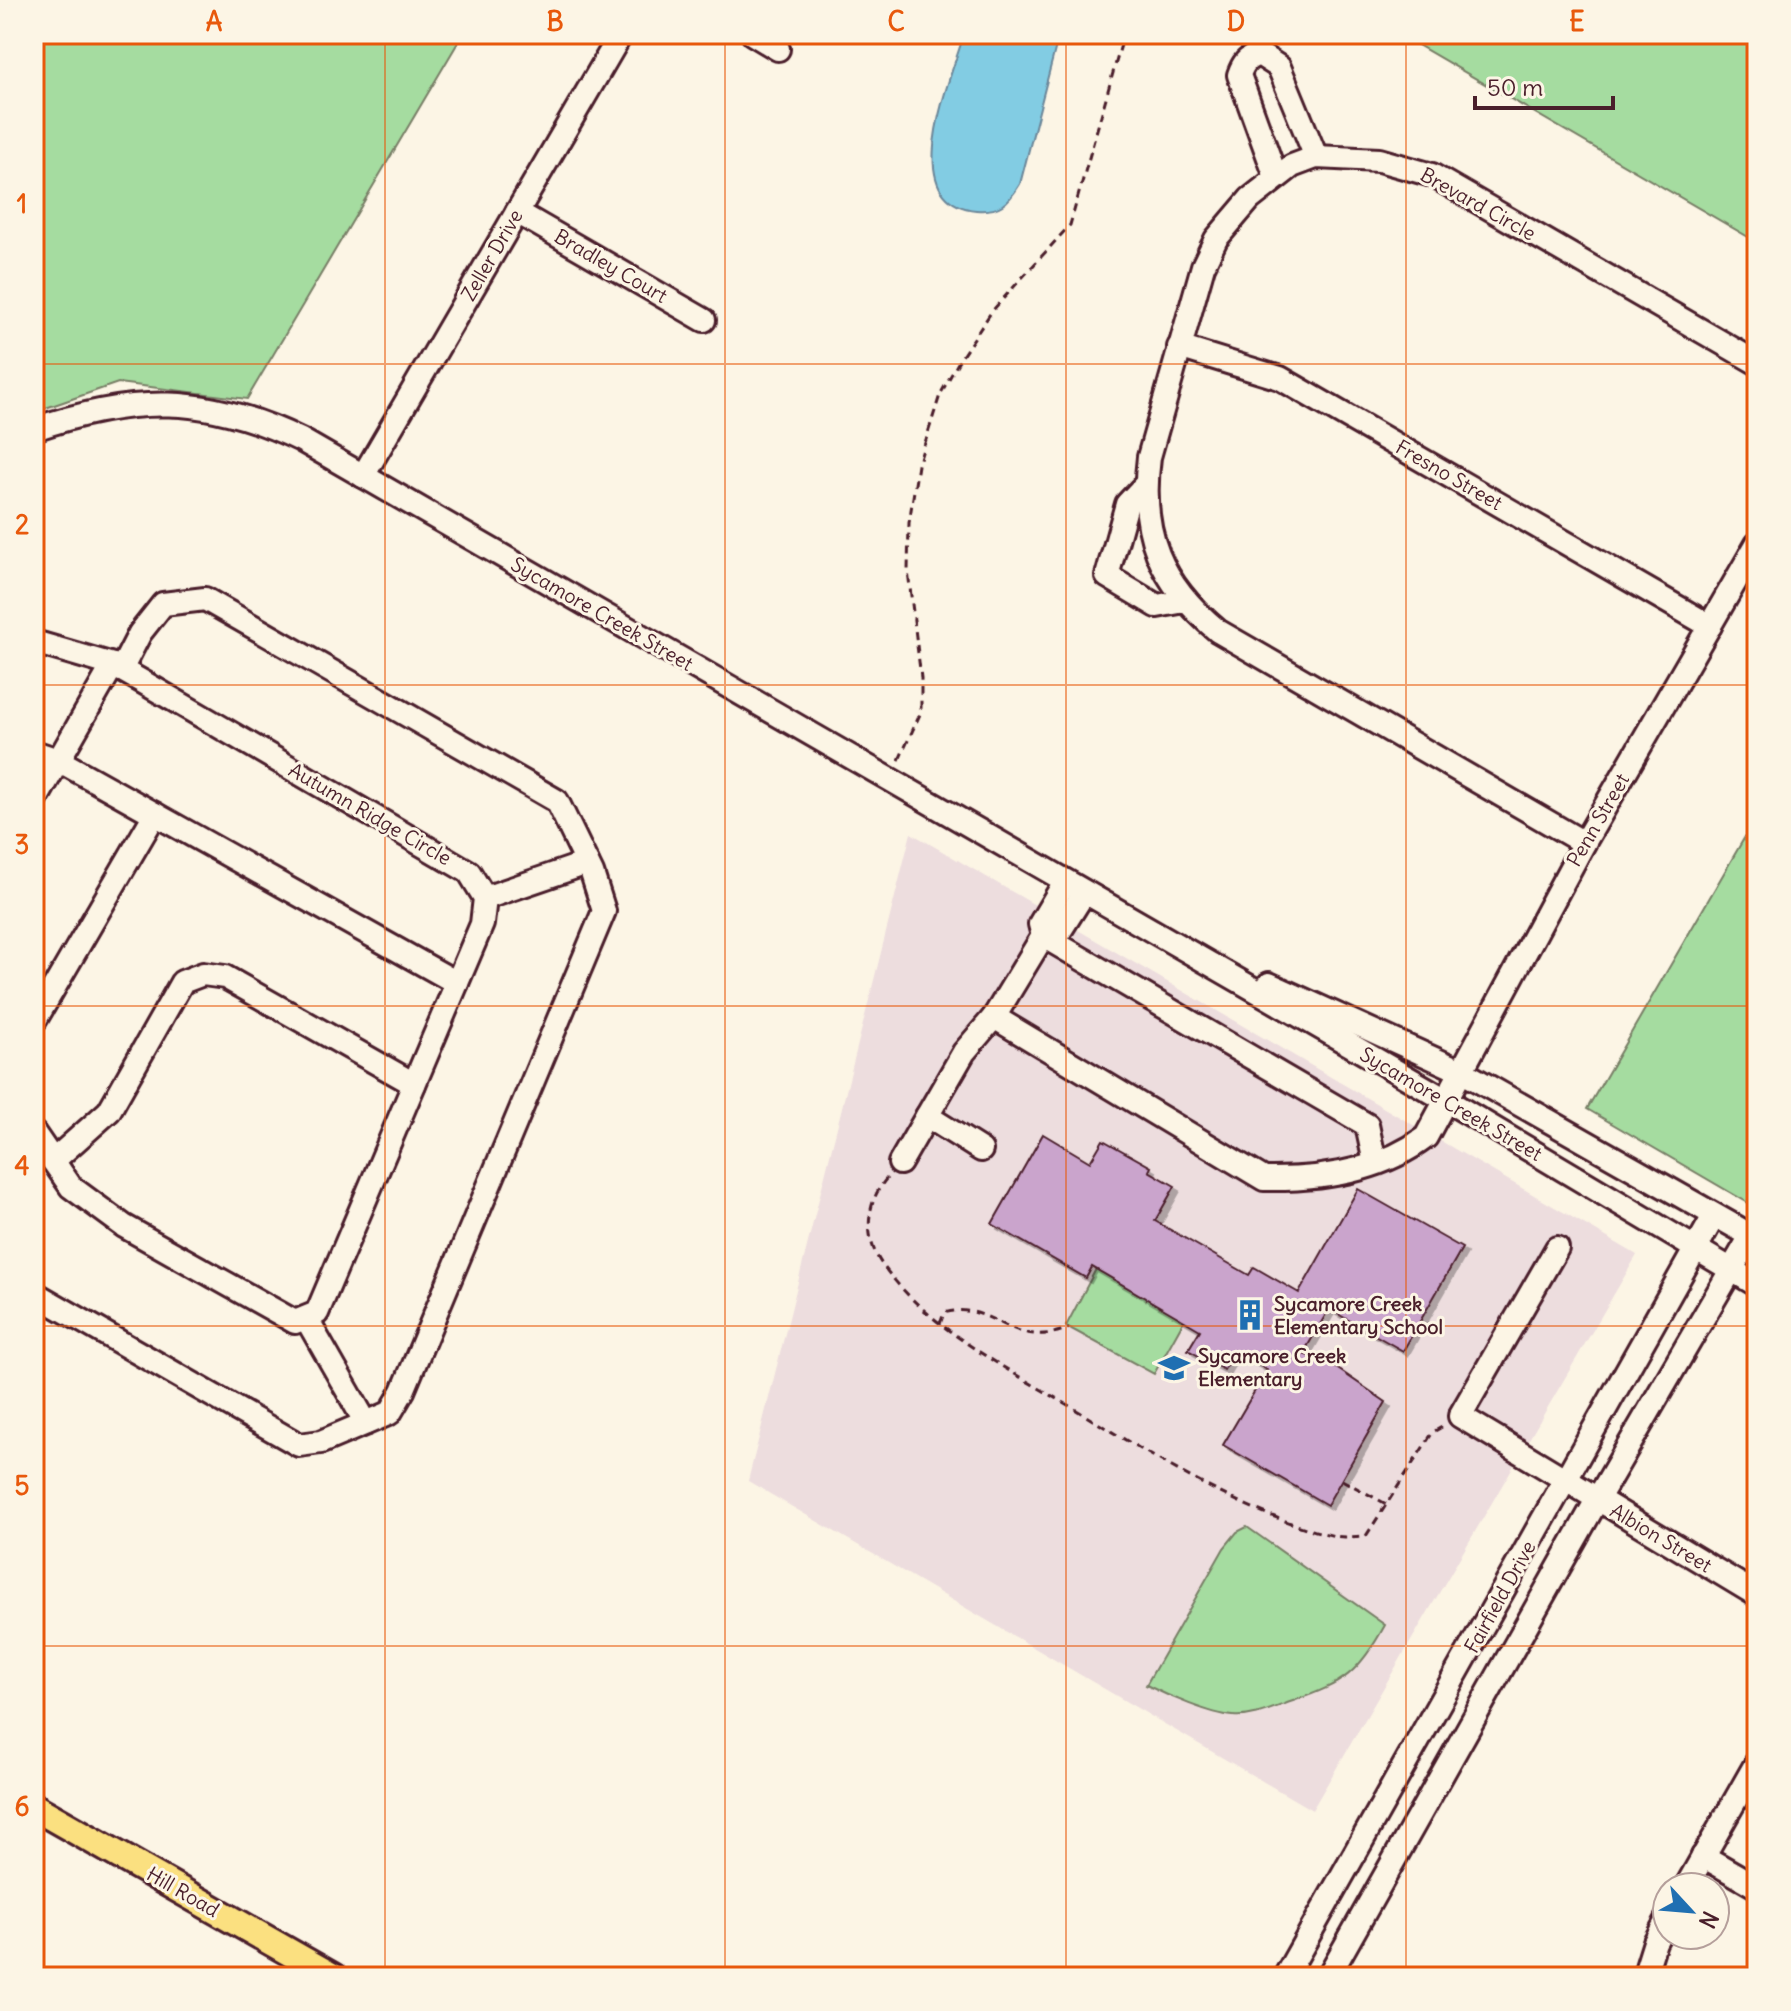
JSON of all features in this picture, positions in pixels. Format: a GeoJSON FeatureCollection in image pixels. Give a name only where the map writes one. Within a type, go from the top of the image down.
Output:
{"type":"FeatureCollection","features":[{"type":"Feature","properties":{"kind":"main road","name":"Hill Road"},"geometry":{"type":"LineString","coordinates":[[34,1807],[333,1977]]}},
{"type":"Feature","properties":{"kind":"street","name":"Zeller Drive"},"geometry":{"type":"LineString","coordinates":[[363,476],[621,34]]}},
{"type":"Feature","properties":{"kind":"street"},"geometry":{"type":"LineString","coordinates":[[753,34],[778,49]]}},
{"type":"Feature","properties":{"kind":"street"},"geometry":{"type":"LineString","coordinates":[[1276,177],[1239,75],[1242,64],[1250,57],[1259,54],[1279,67],[1316,157]]}},
{"type":"Feature","properties":{"kind":"street","name":"Brevard Circle"},"geometry":{"type":"LineString","coordinates":[[1584,843],[1218,631],[1185,601],[1161,565],[1152,539],[1145,485],[1149,457],[1203,266],[1216,239],[1231,219],[1292,166],[1316,157],[1379,160],[1432,175],[1757,363]]}},
{"type":"Feature","properties":{"kind":"street","name":"Bradley Court"},"geometry":{"type":"LineString","coordinates":[[517,212],[704,320]]}},
{"type":"Feature","properties":{"kind":"street","name":"Fresno Street"},"geometry":{"type":"LineString","coordinates":[[1179,347],[1280,378],[1710,626]]}},
{"type":"Feature","properties":{"kind":"street","name":"Sycamore Creek Street"},"geometry":{"type":"LineString","coordinates":[[34,429],[119,405],[194,405],[267,424],[363,476],[1446,1100],[1757,1285]]}},
{"type":"Feature","properties":{"kind":"street","name":"Brevard Circle"},"geometry":{"type":"LineString","coordinates":[[1145,485],[1127,504],[1107,576],[1157,606],[1185,601]]}},
{"type":"Feature","properties":{"kind":"street","name":"Penn Street"},"geometry":{"type":"LineString","coordinates":[[994,1017],[1264,1179],[1309,1180],[1401,1156],[1426,1137],[1584,843],[1757,544]]}},
{"type":"Feature","properties":{"kind":"street"},"geometry":{"type":"LineString","coordinates":[[34,803],[117,667],[163,604],[205,599],[557,801],[587,863],[604,911],[403,1391],[390,1413],[321,1442],[299,1445],[34,1293]]}},
{"type":"Feature","properties":{"kind":"street","name":"Autumn Ridge Circle"},"geometry":{"type":"LineString","coordinates":[[34,642],[117,667],[469,872],[485,898]]}},
{"type":"Feature","properties":{"kind":"street"},"geometry":{"type":"LineString","coordinates":[[34,752],[58,760],[457,983]]}},
{"type":"Feature","properties":{"kind":"street"},"geometry":{"type":"LineString","coordinates":[[34,1022],[155,814]]}},
{"type":"Feature","properties":{"kind":"street"},"geometry":{"type":"LineString","coordinates":[[34,1133],[71,1187],[124,1226],[295,1322],[317,1313],[482,924],[485,898],[587,863]]}},
{"type":"Feature","properties":{"kind":"street"},"geometry":{"type":"LineString","coordinates":[[900,1163],[964,1052],[994,1017],[1043,936],[1060,931],[1075,888]]}},
{"type":"Feature","properties":{"kind":"street","name":"Sycamore Creek Street"},"geometry":{"type":"LineString","coordinates":[[1143,927],[1461,1071],[1754,1238]]}},
{"type":"Feature","properties":{"kind":"street"},"geometry":{"type":"LineString","coordinates":[[1043,936],[1367,1125],[1375,1163]]}},
{"type":"Feature","properties":{"kind":"street"},"geometry":{"type":"LineString","coordinates":[[53,1161],[109,1111],[182,982],[203,974],[225,977],[414,1084]]}},
{"type":"Feature","properties":{"kind":"street"},"geometry":{"type":"LineString","coordinates":[[927,1116],[981,1150]]}},
{"type":"Feature","properties":{"kind":"street","name":"Fairfield Drive"},"geometry":{"type":"LineString","coordinates":[[1285,1977],[1714,1216]]}},
{"type":"Feature","properties":{"kind":"street","name":"Fairfield Drive"},"geometry":{"type":"LineString","coordinates":[[1328,1977],[1597,1500],[1732,1269],[1754,1238]]}},
{"type":"Feature","properties":{"kind":"street"},"geometry":{"type":"LineString","coordinates":[[1460,1416],[1557,1248]]}},
{"type":"Feature","properties":{"kind":"street"},"geometry":{"type":"LineString","coordinates":[[306,1318],[366,1423]]}},
{"type":"Feature","properties":{"kind":"street","name":"Albion Street"},"geometry":{"type":"LineString","coordinates":[[1460,1416],[1757,1595]]}},
{"type":"Feature","properties":{"kind":"street"},"geometry":{"type":"LineString","coordinates":[[1695,1871],[1757,1762]]}},
{"type":"Feature","properties":{"kind":"street"},"geometry":{"type":"LineString","coordinates":[[1703,1856],[1757,1887]]}},
{"type":"Feature","properties":{"kind":"street"},"geometry":{"type":"LineString","coordinates":[[1644,1977],[1652,1951]]}},
{"type":"Feature","properties":{"kind":"path"},"geometry":{"type":"LineString","coordinates":[[888,779],[921,712],[921,678],[908,571],[909,523],[922,451],[940,395],[960,359],[992,311],[1070,225],[1124,34]]}},
{"type":"Feature","properties":{"kind":"path"},"geometry":{"type":"LineString","coordinates":[[900,1163],[877,1189],[868,1220],[875,1251],[883,1267],[940,1324],[1150,1455],[1253,1506],[1338,1537],[1366,1536],[1433,1432],[1460,1416]]}},
{"type":"Feature","properties":{"kind":"path"},"geometry":{"type":"LineString","coordinates":[[940,1324],[944,1313],[969,1310],[1032,1336],[1046,1337],[1069,1328]]}},
{"type":"Feature","properties":{"kind":"path"},"geometry":{"type":"LineString","coordinates":[[1342,1480],[1388,1505]]}},
{"type":"Feature","properties":{"kind":"shaded area","name":"Sycamore Creek Elementary"},"geometry":{"type":"Polygon","coordinates":[[[911,833],[1637,1255],[1312,1810],[748,1481],[911,833]]]}},
{"type":"Feature","properties":{"kind":"green space"},"geometry":{"type":"Polygon","coordinates":[[[34,34],[463,34],[247,399],[118,383],[34,412],[34,34]]]}},
{"type":"Feature","properties":{"kind":"green space"},"geometry":{"type":"Polygon","coordinates":[[[1399,34],[1757,34],[1757,242],[1399,34]]]}},
{"type":"Feature","properties":{"kind":"green space"},"geometry":{"type":"Polygon","coordinates":[[[1757,816],[1757,1208],[1587,1109],[1757,816]]]}},
{"type":"Feature","properties":{"kind":"green space"},"geometry":{"type":"Polygon","coordinates":[[[1096,1269],[1184,1320],[1154,1374],[1066,1326],[1096,1269]]]}},
{"type":"Feature","properties":{"kind":"green space"},"geometry":{"type":"Polygon","coordinates":[[[1247,1527],[1385,1625],[1358,1666],[1337,1682],[1264,1712],[1233,1716],[1201,1708],[1146,1685],[1224,1548],[1237,1532],[1247,1527]]]}},
{"type":"Feature","properties":{"kind":"water"},"geometry":{"type":"Polygon","coordinates":[[[964,34],[1059,34],[1020,184],[1007,202],[991,210],[976,210],[952,202],[939,185],[934,163],[941,107],[964,34]]]}},
{"type":"Feature","properties":{"kind":"building","name":"Sycamore Creek Elementary School"},"geometry":{"type":"Polygon","coordinates":[[[1043,1134],[1090,1162],[1103,1140],[1151,1167],[1149,1171],[1175,1186],[1155,1221],[1249,1275],[1254,1267],[1299,1293],[1358,1189],[1462,1248],[1403,1351],[1329,1309],[1303,1354],[1329,1363],[1386,1402],[1327,1505],[1223,1445],[1267,1370],[1235,1351],[1224,1370],[1188,1350],[1200,1330],[1092,1267],[1086,1278],[992,1224],[1043,1134]]]}},
{"type":"Feature","properties":{"kind":"place","name":"Sycamore Creek Elementary School"},"geometry":{"type":"Point","coordinates":[1250,1315]}},
{"type":"Feature","properties":{"kind":"place","name":"Sycamore Creek Elementary"},"geometry":{"type":"Point","coordinates":[1174,1368]}}]}
